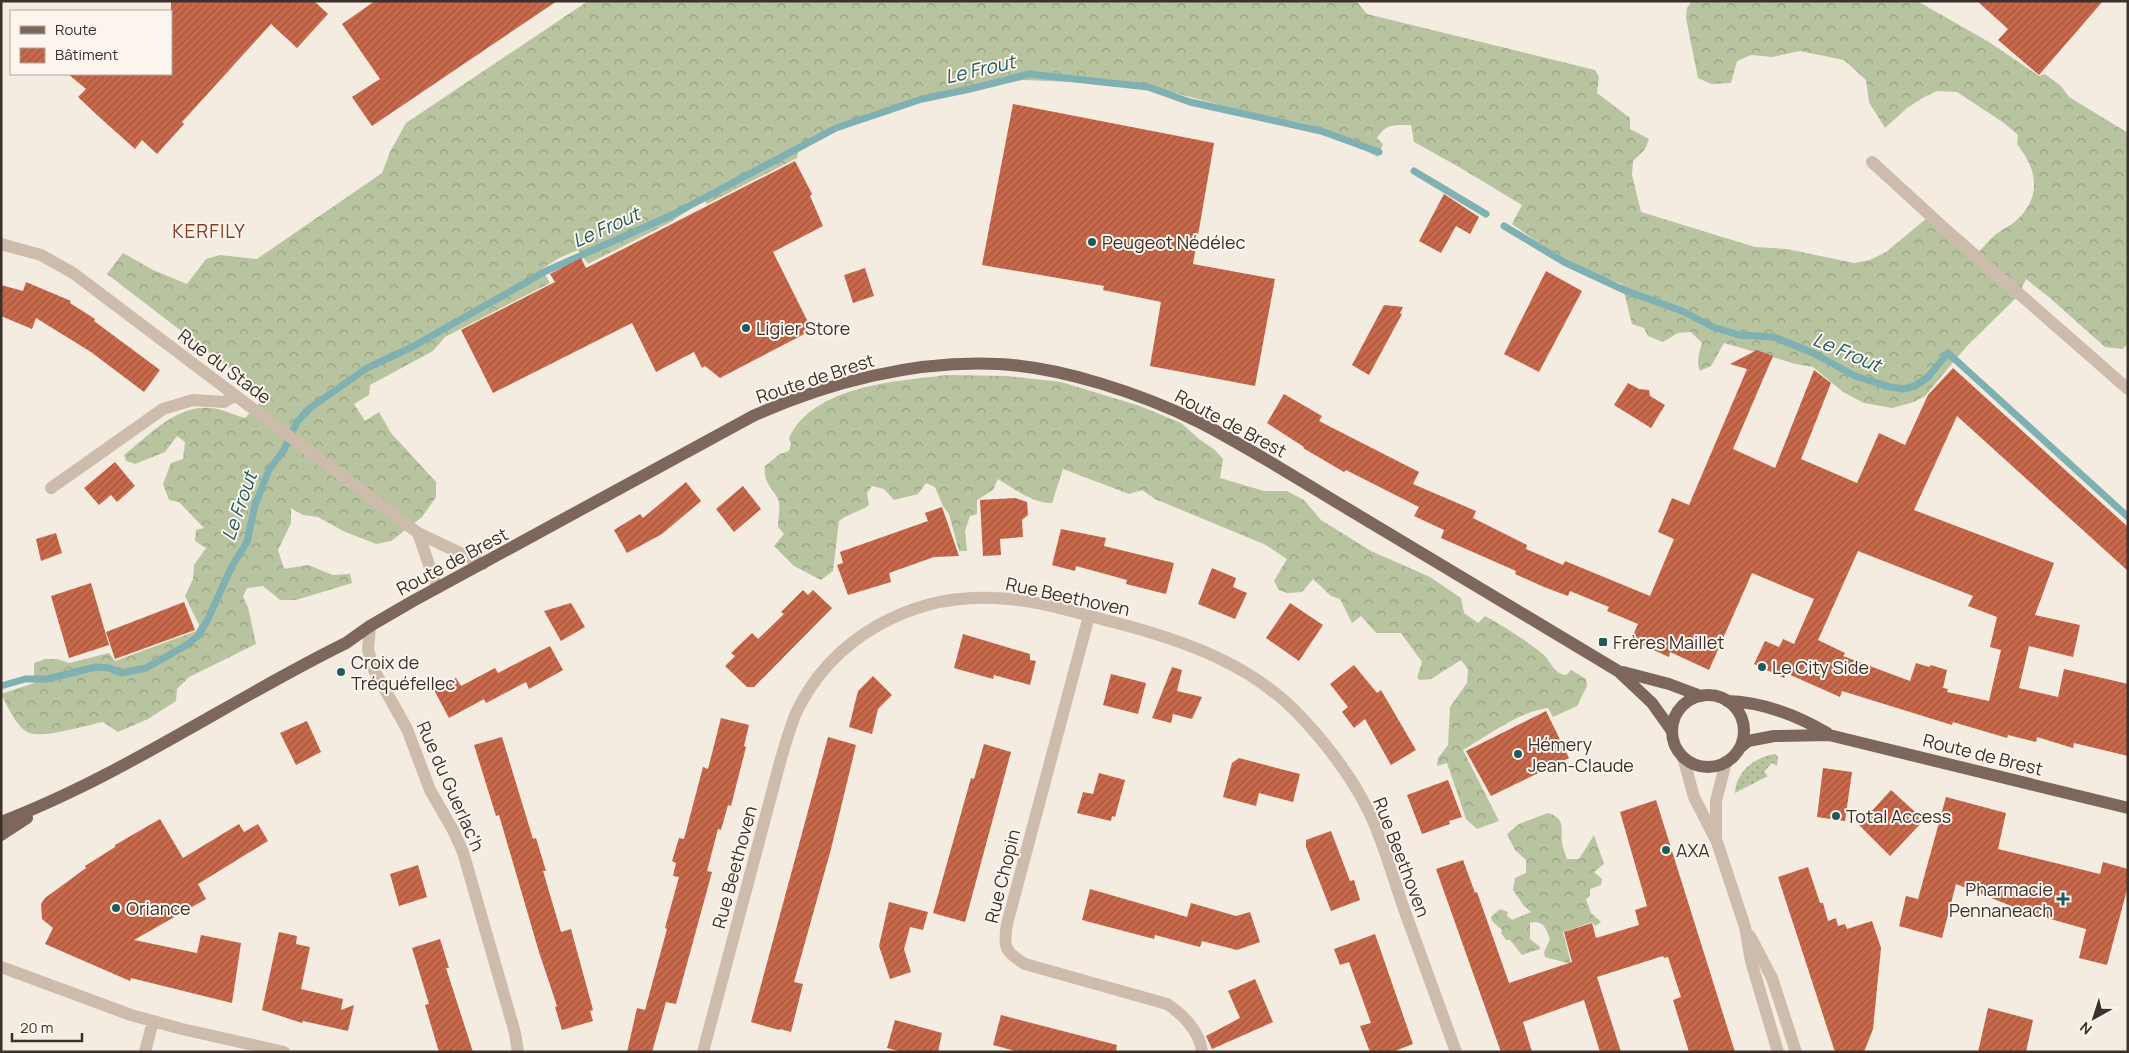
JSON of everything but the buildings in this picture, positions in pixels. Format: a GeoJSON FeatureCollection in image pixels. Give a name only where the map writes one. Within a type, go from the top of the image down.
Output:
{"type":"FeatureCollection","features":[{"type":"Feature","properties":{"kind":"main road","name":"Route de Brest"},"geometry":{"type":"LineString","coordinates":[[1,835],[45,805],[346,643],[370,626],[437,588],[711,437],[768,409],[821,391],[890,373],[956,364],[998,364],[1037,369],[1084,380],[1146,399],[1198,422],[1254,452],[1618,671],[1652,703],[1672,731]]}},
{"type":"Feature","properties":{"kind":"main road","name":"Route de Brest"},"geometry":{"type":"LineString","coordinates":[[1618,671],[1669,684],[1701,696]]}},
{"type":"Feature","properties":{"kind":"main road"},"geometry":{"type":"LineString","coordinates":[[1701,696],[1714,696],[1727,701],[1741,716],[1744,737],[1740,747],[1726,762],[1716,766],[1704,767],[1692,764],[1683,757],[1673,741],[1672,731],[1678,712],[1684,705],[1701,696]]}},
{"type":"Feature","properties":{"kind":"main road","name":"Route de Brest"},"geometry":{"type":"LineString","coordinates":[[1727,701],[1752,702],[1785,712],[1829,735]]}},
{"type":"Feature","properties":{"kind":"main road","name":"Route de Brest"},"geometry":{"type":"LineString","coordinates":[[1740,747],[1748,741],[1774,736],[1829,735],[2128,808]]}},
{"type":"Feature","properties":{"kind":"main road","name":"Route de Brest"},"geometry":{"type":"LineString","coordinates":[[1,822],[45,805]]}},
{"type":"Feature","properties":{"kind":"street"},"geometry":{"type":"LineString","coordinates":[[1872,162],[1944,228],[2128,388]]}},
{"type":"Feature","properties":{"kind":"street","name":"Rue du Stade"},"geometry":{"type":"LineString","coordinates":[[1,244],[41,256],[73,274],[418,534],[483,564]]}},
{"type":"Feature","properties":{"kind":"street"},"geometry":{"type":"LineString","coordinates":[[51,488],[163,409],[193,400],[224,402],[235,396]]}},
{"type":"Feature","properties":{"kind":"street"},"geometry":{"type":"LineString","coordinates":[[418,534],[437,588]]}},
{"type":"Feature","properties":{"kind":"street","name":"Rue Beethoven"},"geometry":{"type":"LineString","coordinates":[[703,1052],[788,734],[804,698],[842,650],[874,626],[911,610],[948,600],[972,597],[1012,599],[1158,634],[1227,661],[1275,693],[1297,712],[1322,741],[1351,781],[1370,814],[1456,1052]]}},
{"type":"Feature","properties":{"kind":"street","name":"Rue Chopin"},"geometry":{"type":"LineString","coordinates":[[1089,616],[1007,924],[1006,949],[1013,957],[1025,964],[1167,1004],[1185,1019],[1198,1038],[1202,1052]]}},
{"type":"Feature","properties":{"kind":"street","name":"Rue du Guerlac'h"},"geometry":{"type":"LineString","coordinates":[[370,626],[368,650],[374,670],[407,729],[427,784],[442,809],[463,852],[515,1033],[518,1052]]}},
{"type":"Feature","properties":{"kind":"street"},"geometry":{"type":"LineString","coordinates":[[1683,757],[1694,797],[1716,842],[1745,927],[1752,961],[1778,1052]]}},
{"type":"Feature","properties":{"kind":"street"},"geometry":{"type":"LineString","coordinates":[[1716,842],[1716,801],[1726,762]]}},
{"type":"Feature","properties":{"kind":"street"},"geometry":{"type":"LineString","coordinates":[[1745,927],[1772,978],[1796,1052]]}},
{"type":"Feature","properties":{"kind":"street"},"geometry":{"type":"LineString","coordinates":[[1,968],[111,1009],[251,1048],[284,1052]]}},
{"type":"Feature","properties":{"kind":"street"},"geometry":{"type":"LineString","coordinates":[[145,1052],[153,1021]]}},
{"type":"Feature","properties":{"kind":"green space"},"geometry":{"type":"Polygon","coordinates":[[[588,1],[1356,1],[1367,14],[1595,70],[1599,77],[1597,93],[1630,118],[1630,129],[1649,139],[1645,149],[1633,161],[1632,175],[1641,212],[1755,247],[1787,249],[1854,263],[1870,260],[1886,252],[1927,218],[1973,258],[1995,235],[2020,217],[2027,208],[2034,190],[2034,180],[2029,162],[2017,144],[2018,135],[2004,123],[1957,92],[1937,91],[1907,108],[1885,128],[1869,102],[1866,80],[1844,60],[1800,51],[1772,57],[1751,55],[1737,61],[1731,83],[1711,84],[1698,78],[1686,18],[1687,8],[1692,1],[1917,1],[1989,42],[2039,76],[2045,74],[2061,86],[2069,97],[2128,133],[2128,344],[2122,349],[2105,347],[2026,279],[2018,296],[1966,347],[1925,396],[1914,402],[1892,408],[1864,403],[1843,392],[1813,367],[1796,364],[1724,343],[1711,366],[1700,371],[1698,361],[1702,343],[1691,332],[1678,333],[1663,342],[1648,336],[1644,328],[1632,324],[1622,284],[1593,273],[1565,258],[1512,224],[1522,205],[1414,142],[1411,125],[1387,127],[1380,133],[1377,138],[1383,144],[1378,157],[1322,129],[1303,123],[1257,115],[1172,92],[1119,84],[1023,80],[915,104],[844,127],[798,152],[797,158],[707,204],[704,200],[669,223],[588,264],[578,250],[559,258],[542,269],[550,283],[445,337],[433,351],[370,385],[369,395],[354,404],[365,421],[379,412],[391,433],[436,482],[436,497],[422,517],[391,541],[376,544],[343,531],[318,517],[303,515],[291,508],[291,523],[278,550],[284,569],[308,565],[333,575],[350,574],[352,583],[296,600],[280,600],[263,586],[247,588],[243,597],[248,607],[256,644],[189,677],[177,689],[176,701],[148,719],[118,732],[103,722],[42,734],[33,734],[23,729],[12,715],[1,694],[34,683],[34,663],[45,659],[57,659],[69,663],[109,653],[115,661],[196,631],[199,625],[185,596],[193,579],[194,565],[206,548],[195,541],[196,530],[204,528],[179,502],[169,500],[163,484],[171,463],[183,459],[185,442],[177,436],[165,452],[135,464],[126,461],[124,455],[164,423],[186,411],[198,408],[211,408],[245,418],[266,396],[107,274],[123,253],[153,270],[187,284],[206,259],[220,255],[257,259],[382,173],[390,152],[406,123],[588,1]]]}},
{"type":"Feature","properties":{"kind":"green space"},"geometry":{"type":"Polygon","coordinates":[[[948,375],[1007,376],[1061,382],[1140,406],[1181,423],[1215,450],[1223,459],[1220,478],[1264,491],[1287,491],[1304,500],[1321,520],[1371,551],[1430,577],[1461,598],[1464,613],[1478,623],[1485,616],[1516,634],[1544,655],[1558,672],[1566,675],[1571,670],[1586,679],[1587,686],[1577,706],[1553,717],[1548,708],[1526,714],[1463,750],[1499,821],[1477,829],[1466,819],[1447,763],[1437,766],[1438,758],[1448,745],[1450,707],[1467,683],[1468,669],[1461,660],[1431,679],[1420,680],[1417,678],[1422,662],[1401,633],[1376,633],[1361,616],[1352,623],[1340,599],[1331,596],[1313,579],[1302,592],[1287,593],[1279,590],[1274,581],[1287,559],[1266,545],[1155,499],[1142,490],[1129,494],[1063,469],[1052,503],[1031,498],[998,479],[993,490],[977,500],[977,514],[970,516],[965,531],[967,551],[959,551],[949,514],[943,506],[935,487],[926,483],[918,494],[894,500],[884,489],[872,486],[867,493],[869,505],[839,521],[833,571],[821,580],[794,566],[774,546],[784,534],[778,527],[779,502],[766,480],[765,466],[780,454],[789,451],[791,444],[789,438],[801,420],[817,407],[837,396],[859,389],[906,380],[948,375]]]}},
{"type":"Feature","properties":{"kind":"green space"},"geometry":{"type":"Polygon","coordinates":[[[1776,754],[1778,757],[1777,766],[1772,763],[1764,772],[1768,776],[1735,793],[1739,778],[1748,766],[1761,758],[1776,754]]]}},
{"type":"Feature","properties":{"kind":"green space"},"geometry":{"type":"Polygon","coordinates":[[[1548,813],[1554,815],[1560,821],[1562,843],[1567,859],[1579,859],[1594,835],[1604,864],[1594,872],[1602,879],[1601,885],[1590,889],[1590,896],[1586,899],[1591,913],[1601,922],[1595,926],[1592,922],[1563,932],[1571,964],[1545,957],[1544,952],[1550,939],[1545,928],[1538,922],[1530,923],[1530,939],[1540,949],[1522,955],[1510,940],[1506,940],[1501,933],[1502,930],[1492,921],[1491,917],[1500,909],[1508,912],[1507,916],[1512,920],[1531,912],[1524,906],[1513,890],[1515,878],[1526,873],[1526,860],[1515,850],[1507,834],[1519,824],[1548,813]]]}},
{"type":"Feature","properties":{"kind":"waterway","name":"Le Frout"},"geometry":{"type":"LineString","coordinates":[[1,686],[25,679],[47,679],[96,667],[109,668],[121,673],[146,668],[185,646],[198,636],[208,619],[232,566],[247,542],[255,505],[269,470],[284,450],[297,422],[310,408],[367,368],[412,347],[546,271],[672,215],[836,128],[922,99],[1029,74],[1148,87],[1190,102],[1321,131],[1379,152]]}},
{"type":"Feature","properties":{"kind":"waterway","name":"Le Frout"},"geometry":{"type":"LineString","coordinates":[[1414,171],[1486,214]]}},
{"type":"Feature","properties":{"kind":"waterway","name":"Le Frout"},"geometry":{"type":"LineString","coordinates":[[1504,226],[1564,262],[1624,290],[1682,311],[1713,327],[1739,335],[1774,337],[1813,353],[1855,376],[1890,387],[1903,389],[1915,386],[1928,377],[1948,353],[2128,517]]}},
{"type":"Feature","properties":{"kind":"place","name":"Peugeot Nédélec"},"geometry":{"type":"Point","coordinates":[1092,242]}},
{"type":"Feature","properties":{"kind":"place","name":"Ligier Store"},"geometry":{"type":"Point","coordinates":[746,328]}},
{"type":"Feature","properties":{"kind":"place","name":"Frères Maillet"},"geometry":{"type":"Point","coordinates":[1603,642]}},
{"type":"Feature","properties":{"kind":"place","name":"Le City Side"},"geometry":{"type":"Point","coordinates":[1762,667]}},
{"type":"Feature","properties":{"kind":"place","name":"Croix de Tréquéfellec"},"geometry":{"type":"Point","coordinates":[341,672]}},
{"type":"Feature","properties":{"kind":"place","name":"Hémery Jean-Claude"},"geometry":{"type":"Point","coordinates":[1518,754]}},
{"type":"Feature","properties":{"kind":"place","name":"Total Access"},"geometry":{"type":"Point","coordinates":[1836,816]}},
{"type":"Feature","properties":{"kind":"place","name":"AXA"},"geometry":{"type":"Point","coordinates":[1666,850]}},
{"type":"Feature","properties":{"kind":"place","name":"Pharmacie Pennaneach"},"geometry":{"type":"Point","coordinates":[2063,899]}},
{"type":"Feature","properties":{"kind":"place","name":"Oriance"},"geometry":{"type":"Point","coordinates":[116,908]}},
{"type":"Feature","properties":{"kind":"district","name":"KERFILY"},"geometry":{"type":"Point","coordinates":[209,231]}}]}
